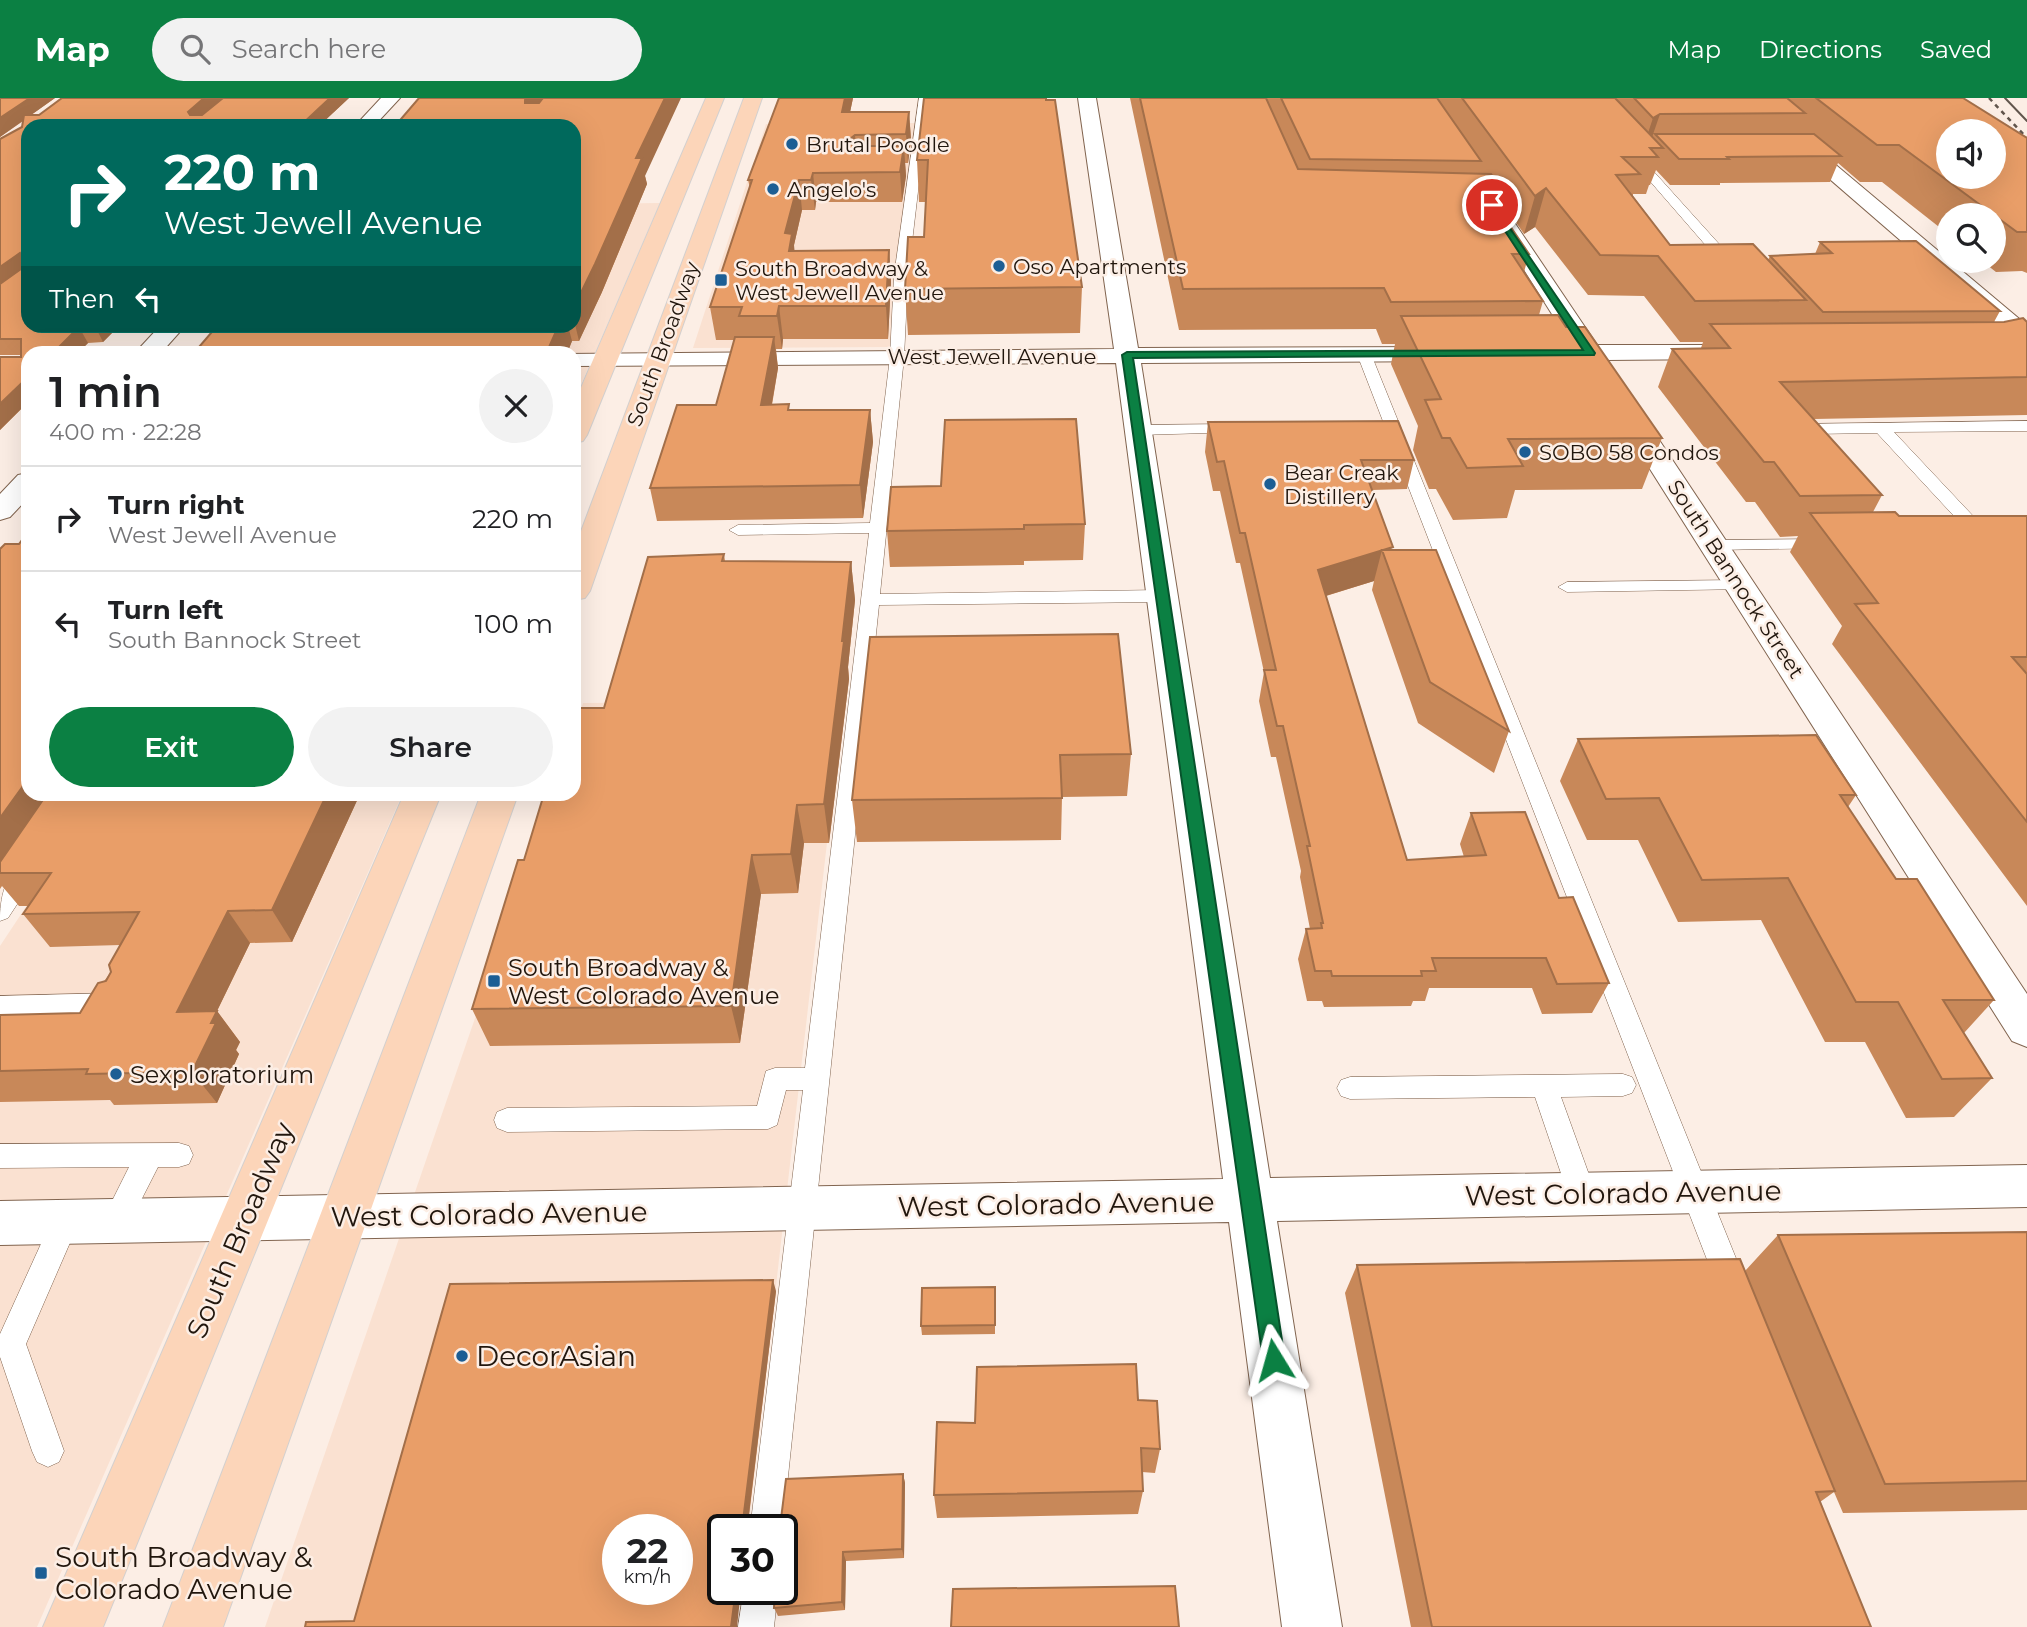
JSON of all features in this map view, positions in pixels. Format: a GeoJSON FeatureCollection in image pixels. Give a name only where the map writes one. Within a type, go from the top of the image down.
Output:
{"type":"FeatureCollection","features":[{"type":"Feature","properties":{"kind":"main road","name":"South Broadway"},"geometry":{"type":"LineString","coordinates":[[581,418],[715,98]]}},
{"type":"Feature","properties":{"kind":"main road","name":"South Broadway"},"geometry":{"type":"LineString","coordinates":[[581,568],[645,358],[753,98]]}},
{"type":"Feature","properties":{"kind":"main road","name":"South Broadway"},"geometry":{"type":"LineString","coordinates":[[73,1627],[270,1218],[420,801]]}},
{"type":"Feature","properties":{"kind":"main road"},"geometry":{"type":"LineString","coordinates":[[193,1627],[497,801]]}},
{"type":"Feature","properties":{"kind":"street"},"geometry":{"type":"LineString","coordinates":[[371,119],[391,98]]}},
{"type":"Feature","properties":{"kind":"street"},"geometry":{"type":"LineString","coordinates":[[1087,98],[1163,596],[1312,1627]]}},
{"type":"Feature","properties":{"kind":"street"},"geometry":{"type":"LineString","coordinates":[[1745,98],[1805,154],[2007,318],[2022,334],[2001,348],[1970,351]]}},
{"type":"Feature","properties":{"kind":"street","name":"South Bannock Street"},"geometry":{"type":"LineString","coordinates":[[1485,194],[2027,1029]]}},
{"type":"Feature","properties":{"kind":"street"},"geometry":{"type":"LineString","coordinates":[[154,346],[166,333]]}},
{"type":"Feature","properties":{"kind":"street"},"geometry":{"type":"LineString","coordinates":[[1524,353],[1740,352]]}},
{"type":"Feature","properties":{"kind":"street","name":"West Jewell Avenue"},"geometry":{"type":"LineString","coordinates":[[581,359],[1470,353]]}},
{"type":"Feature","properties":{"kind":"street"},"geometry":{"type":"LineString","coordinates":[[0,511],[21,488]]}},
{"type":"Feature","properties":{"kind":"street","name":"West Colorado Avenue"},"geometry":{"type":"LineString","coordinates":[[0,1223],[2027,1186]]}},
{"type":"Feature","properties":{"kind":"lane"},"geometry":{"type":"LineString","coordinates":[[769,1514],[897,357],[909,169],[924,98]]}},
{"type":"Feature","properties":{"kind":"lane"},"geometry":{"type":"LineString","coordinates":[[1627,149],[1745,281]]}},
{"type":"Feature","properties":{"kind":"lane"},"geometry":{"type":"LineString","coordinates":[[1364,354],[1741,1307]]}},
{"type":"Feature","properties":{"kind":"lane"},"geometry":{"type":"LineString","coordinates":[[1815,450],[1798,429],[2027,426]]}},
{"type":"Feature","properties":{"kind":"lane"},"geometry":{"type":"LineString","coordinates":[[1881,428],[1995,542],[1961,543]]}},
{"type":"Feature","properties":{"kind":"lane"},"geometry":{"type":"LineString","coordinates":[[1138,430],[1247,429]]}},
{"type":"Feature","properties":{"kind":"lane"},"geometry":{"type":"LineString","coordinates":[[738,530],[878,528]]}},
{"type":"Feature","properties":{"kind":"lane"},"geometry":{"type":"LineString","coordinates":[[1714,545],[1840,544]]}},
{"type":"Feature","properties":{"kind":"lane"},"geometry":{"type":"LineString","coordinates":[[1567,587],[1741,586]]}},
{"type":"Feature","properties":{"kind":"lane"},"geometry":{"type":"LineString","coordinates":[[870,600],[1163,596]]}},
{"type":"Feature","properties":{"kind":"lane"},"geometry":{"type":"LineString","coordinates":[[0,912],[44,848]]}},
{"type":"Feature","properties":{"kind":"lane"},"geometry":{"type":"LineString","coordinates":[[0,1006],[122,1003]]}},
{"type":"Feature","properties":{"kind":"lane"},"geometry":{"type":"LineString","coordinates":[[507,1120],[768,1117],[775,1079],[817,1079]]}},
{"type":"Feature","properties":{"kind":"lane"},"geometry":{"type":"LineString","coordinates":[[1350,1088],[1623,1085]]}},
{"type":"Feature","properties":{"kind":"lane"},"geometry":{"type":"LineString","coordinates":[[1544,1086],[1582,1194]]}},
{"type":"Feature","properties":{"kind":"lane"},"geometry":{"type":"LineString","coordinates":[[1,1158],[179,1154]]}},
{"type":"Feature","properties":{"kind":"lane"},"geometry":{"type":"LineString","coordinates":[[116,1221],[150,1155]]}},
{"type":"Feature","properties":{"kind":"lane"},"geometry":{"type":"LineString","coordinates":[[48,1451],[11,1344],[65,1222]]}},
{"type":"Feature","properties":{"kind":"lane"},"geometry":{"type":"LineString","coordinates":[[757,1627],[759,1605]]}},
{"type":"Feature","properties":{"kind":"shaded area"},"geometry":{"type":"Polygon","coordinates":[[[916,123],[890,347],[693,348],[766,124],[916,123]]]}},
{"type":"Feature","properties":{"kind":"shaded area"},"geometry":{"type":"Polygon","coordinates":[[[660,203],[581,385],[581,346],[444,346],[528,333],[581,333],[581,204],[660,203]]]}},
{"type":"Feature","properties":{"kind":"shaded area"},"geometry":{"type":"Polygon","coordinates":[[[844,695],[750,1514],[707,1514],[707,1605],[729,1605],[737,1627],[265,1627],[550,801],[581,801],[583,703],[700,702],[844,695]]]}},
{"type":"Feature","properties":{"kind":"shaded area"},"geometry":{"type":"Polygon","coordinates":[[[96,801],[399,801],[37,1627],[0,1627],[0,946],[96,801]]]}},
{"type":"Feature","properties":{"kind":"building"},"geometry":{"type":"Polygon","coordinates":[[[0,98],[30,98],[0,118],[0,98]]]}},
{"type":"Feature","properties":{"kind":"building"},"geometry":{"type":"Polygon","coordinates":[[[62,98],[204,98],[188,112],[190,115],[202,115],[223,98],[330,98],[308,119],[23,119],[24,115],[39,115],[62,98]]]}},
{"type":"Feature","properties":{"kind":"building"},"geometry":{"type":"Polygon","coordinates":[[[419,98],[526,98],[525,103],[539,103],[543,98],[665,98],[636,158],[642,158],[581,293],[581,119],[401,119],[419,98]]]}},
{"type":"Feature","properties":{"kind":"building"},"geometry":{"type":"Polygon","coordinates":[[[779,98],[845,98],[842,112],[909,112],[906,134],[855,135],[846,142],[855,146],[904,146],[900,172],[813,173],[811,180],[799,180],[785,233],[792,234],[789,251],[889,250],[886,306],[779,306],[777,316],[739,316],[742,307],[710,307],[752,180],[748,180],[779,98]]]}},
{"type":"Feature","properties":{"kind":"building","name":"Oso Apartments"},"geometry":{"type":"Polygon","coordinates":[[[924,98],[1055,100],[1082,287],[905,289],[908,237],[924,237],[928,160],[917,160],[924,98]]]}},
{"type":"Feature","properties":{"kind":"building"},"geometry":{"type":"Polygon","coordinates":[[[1140,98],[1266,98],[1298,169],[1491,174],[1516,209],[1504,217],[1529,254],[1512,254],[1543,301],[1391,302],[1384,288],[1183,289],[1140,98]]]}},
{"type":"Feature","properties":{"kind":"building"},"geometry":{"type":"Polygon","coordinates":[[[1281,98],[1437,98],[1481,161],[1310,159],[1281,98]]]}},
{"type":"Feature","properties":{"kind":"building"},"geometry":{"type":"Polygon","coordinates":[[[1462,98],[1615,98],[1663,148],[1650,148],[1658,157],[1622,157],[1640,174],[1616,175],[1670,245],[1753,244],[1806,300],[1695,301],[1658,256],[1600,255],[1546,188],[1535,196],[1462,98]]]}},
{"type":"Feature","properties":{"kind":"building"},"geometry":{"type":"Polygon","coordinates":[[[1634,98],[1787,98],[1805,113],[1660,114],[1653,118],[1634,98]]]}},
{"type":"Feature","properties":{"kind":"building"},"geometry":{"type":"Polygon","coordinates":[[[1816,98],[1963,98],[1997,119],[1936,119],[1936,172],[1899,145],[1877,145],[1816,98]]]}},
{"type":"Feature","properties":{"kind":"building"},"geometry":{"type":"Polygon","coordinates":[[[2006,125],[2027,138],[2027,232],[2017,232],[2006,224],[2006,203],[1978,203],[1959,189],[2006,189],[2006,125]]]}},
{"type":"Feature","properties":{"kind":"building"},"geometry":{"type":"Polygon","coordinates":[[[21,128],[21,254],[0,267],[0,139],[21,128]]]}},
{"type":"Feature","properties":{"kind":"building"},"geometry":{"type":"Polygon","coordinates":[[[1655,134],[1814,134],[1841,156],[1679,159],[1655,134]]]}},
{"type":"Feature","properties":{"kind":"building"},"geometry":{"type":"Polygon","coordinates":[[[1916,241],[1936,258],[1936,273],[1954,273],[2000,311],[1823,312],[1770,256],[1832,253],[1820,242],[1916,241]]]}},
{"type":"Feature","properties":{"kind":"building"},"geometry":{"type":"Polygon","coordinates":[[[21,269],[21,333],[73,333],[60,346],[21,346],[21,339],[0,339],[0,284],[21,269]]]}},
{"type":"Feature","properties":{"kind":"building"},"geometry":{"type":"Polygon","coordinates":[[[1558,315],[1566,327],[1585,327],[1662,438],[1508,439],[1523,466],[1467,468],[1450,438],[1442,438],[1425,400],[1441,399],[1401,316],[1558,315]]]}},
{"type":"Feature","properties":{"kind":"building"},"geometry":{"type":"Polygon","coordinates":[[[2023,318],[2027,322],[2027,377],[1780,382],[1882,495],[1800,496],[1774,462],[1764,462],[1672,349],[1730,348],[1710,324],[2004,322],[2023,318]]]}},
{"type":"Feature","properties":{"kind":"building"},"geometry":{"type":"Polygon","coordinates":[[[211,333],[555,333],[550,346],[200,346],[211,333]]]}},
{"type":"Feature","properties":{"kind":"building"},"geometry":{"type":"Polygon","coordinates":[[[735,337],[774,337],[761,405],[789,404],[788,410],[870,410],[860,485],[650,488],[677,405],[716,405],[735,337]]]}},
{"type":"Feature","properties":{"kind":"building"},"geometry":{"type":"Polygon","coordinates":[[[0,357],[21,357],[21,384],[0,404],[0,357]]]}},
{"type":"Feature","properties":{"kind":"building"},"geometry":{"type":"Polygon","coordinates":[[[1076,419],[1085,524],[1024,525],[1024,529],[887,531],[891,487],[941,486],[945,420],[1076,419]]]}},
{"type":"Feature","properties":{"kind":"building"},"geometry":{"type":"Polygon","coordinates":[[[1398,421],[1414,460],[1361,460],[1393,547],[1318,570],[1407,860],[1486,855],[1471,813],[1525,812],[1559,898],[1573,897],[1609,983],[1557,984],[1546,958],[1432,958],[1436,971],[1421,971],[1422,976],[1332,976],[1331,971],[1315,971],[1306,929],[1322,928],[1323,923],[1307,846],[1310,846],[1283,726],[1277,726],[1264,670],[1276,670],[1245,533],[1240,533],[1224,461],[1217,462],[1208,422],[1398,421]]]}},
{"type":"Feature","properties":{"kind":"building"},"geometry":{"type":"Polygon","coordinates":[[[1895,512],[1899,516],[2027,516],[2027,657],[2012,657],[2027,674],[2027,822],[1855,604],[1878,603],[1810,513],[1895,512]]]}},
{"type":"Feature","properties":{"kind":"building"},"geometry":{"type":"Polygon","coordinates":[[[21,541],[21,789],[0,818],[0,549],[5,544],[19,544],[21,541]]]}},
{"type":"Feature","properties":{"kind":"building"},"geometry":{"type":"Polygon","coordinates":[[[1382,550],[1436,550],[1509,731],[1430,682],[1382,550]]]}},
{"type":"Feature","properties":{"kind":"building"},"geometry":{"type":"Polygon","coordinates":[[[724,554],[722,561],[851,562],[824,804],[797,805],[791,854],[752,855],[731,1006],[472,1009],[518,860],[524,860],[542,801],[581,801],[581,708],[604,708],[648,557],[724,554]]]}},
{"type":"Feature","properties":{"kind":"building"},"geometry":{"type":"Polygon","coordinates":[[[1118,634],[1131,754],[1060,755],[1062,798],[852,800],[870,637],[1118,634]]]}},
{"type":"Feature","properties":{"kind":"building"},"geometry":{"type":"Polygon","coordinates":[[[1816,735],[1856,795],[1840,795],[1896,879],[1917,879],[1994,1000],[1943,1000],[1992,1078],[1942,1079],[1898,1002],[1856,1002],[1788,878],[1702,880],[1659,798],[1606,799],[1578,739],[1816,735]]]}},
{"type":"Feature","properties":{"kind":"building"},"geometry":{"type":"Polygon","coordinates":[[[42,801],[324,801],[272,910],[228,911],[177,1012],[217,1011],[211,1023],[216,1023],[192,1072],[86,1074],[88,1069],[0,1071],[0,1015],[80,1013],[98,983],[106,981],[111,972],[109,965],[139,912],[23,914],[51,873],[0,873],[0,862],[42,801]]]}},
{"type":"Feature","properties":{"kind":"building"},"geometry":{"type":"Polygon","coordinates":[[[2027,1232],[2027,1481],[1885,1484],[1778,1235],[2027,1232]]]}},
{"type":"Feature","properties":{"kind":"building"},"geometry":{"type":"Polygon","coordinates":[[[1740,1259],[1835,1491],[1816,1492],[1871,1627],[1432,1627],[1357,1265],[1740,1259]]]}},
{"type":"Feature","properties":{"kind":"building"},"geometry":{"type":"Polygon","coordinates":[[[773,1280],[744,1514],[707,1514],[707,1605],[734,1605],[731,1627],[305,1627],[306,1622],[354,1621],[450,1284],[773,1280]]]}},
{"type":"Feature","properties":{"kind":"building"},"geometry":{"type":"Polygon","coordinates":[[[995,1287],[995,1325],[921,1326],[922,1288],[995,1287]]]}},
{"type":"Feature","properties":{"kind":"building"},"geometry":{"type":"Polygon","coordinates":[[[1136,1364],[1138,1400],[1157,1401],[1160,1449],[1141,1448],[1143,1491],[934,1495],[937,1422],[975,1423],[977,1367],[1136,1364]]]}},
{"type":"Feature","properties":{"kind":"building"},"geometry":{"type":"Polygon","coordinates":[[[903,1474],[902,1549],[843,1552],[842,1602],[774,1608],[774,1605],[798,1605],[798,1514],[782,1514],[786,1479],[903,1474]]]}},
{"type":"Feature","properties":{"kind":"building"},"geometry":{"type":"Polygon","coordinates":[[[1175,1586],[1179,1627],[951,1627],[953,1589],[1175,1586]]]}},
{"type":"Feature","properties":{"kind":"tram line"},"geometry":{"type":"LineString","coordinates":[[2005,98],[2027,121]]}},
{"type":"Feature","properties":{"kind":"railway"},"geometry":{"type":"LineString","coordinates":[[1989,98],[2027,138]]}},
{"type":"Feature","properties":{"kind":"place","name":"Brutal Poodle"},"geometry":{"type":"Point","coordinates":[792,144]}},
{"type":"Feature","properties":{"kind":"place","name":"Angelo's"},"geometry":{"type":"Point","coordinates":[773,189]}},
{"type":"Feature","properties":{"kind":"place","name":"Oso Apartments"},"geometry":{"type":"Point","coordinates":[999,266]}},
{"type":"Feature","properties":{"kind":"place","name":"South Broadway & West Jewell Avenue"},"geometry":{"type":"Point","coordinates":[721,280]}},
{"type":"Feature","properties":{"kind":"place","name":"SOBO 58 Condos"},"geometry":{"type":"Point","coordinates":[1525,452]}},
{"type":"Feature","properties":{"kind":"place","name":"Bear Creak Distillery"},"geometry":{"type":"Point","coordinates":[1270,484]}},
{"type":"Feature","properties":{"kind":"place","name":"South Broadway & West Colorado Avenue"},"geometry":{"type":"Point","coordinates":[494,981]}},
{"type":"Feature","properties":{"kind":"place","name":"Sexploratorium"},"geometry":{"type":"Point","coordinates":[116,1074]}},
{"type":"Feature","properties":{"kind":"place","name":"DecorAsian"},"geometry":{"type":"Point","coordinates":[462,1356]}},
{"type":"Feature","properties":{"kind":"place","name":"South Broadway & Colorado Avenue"},"geometry":{"type":"Point","coordinates":[41,1573]}},
{"type":"Feature","properties":{"kind":"route"},"geometry":{"type":"LineString","coordinates":[[1274,1360],[1127,355],[1590,353],[1492,205]]}}]}
